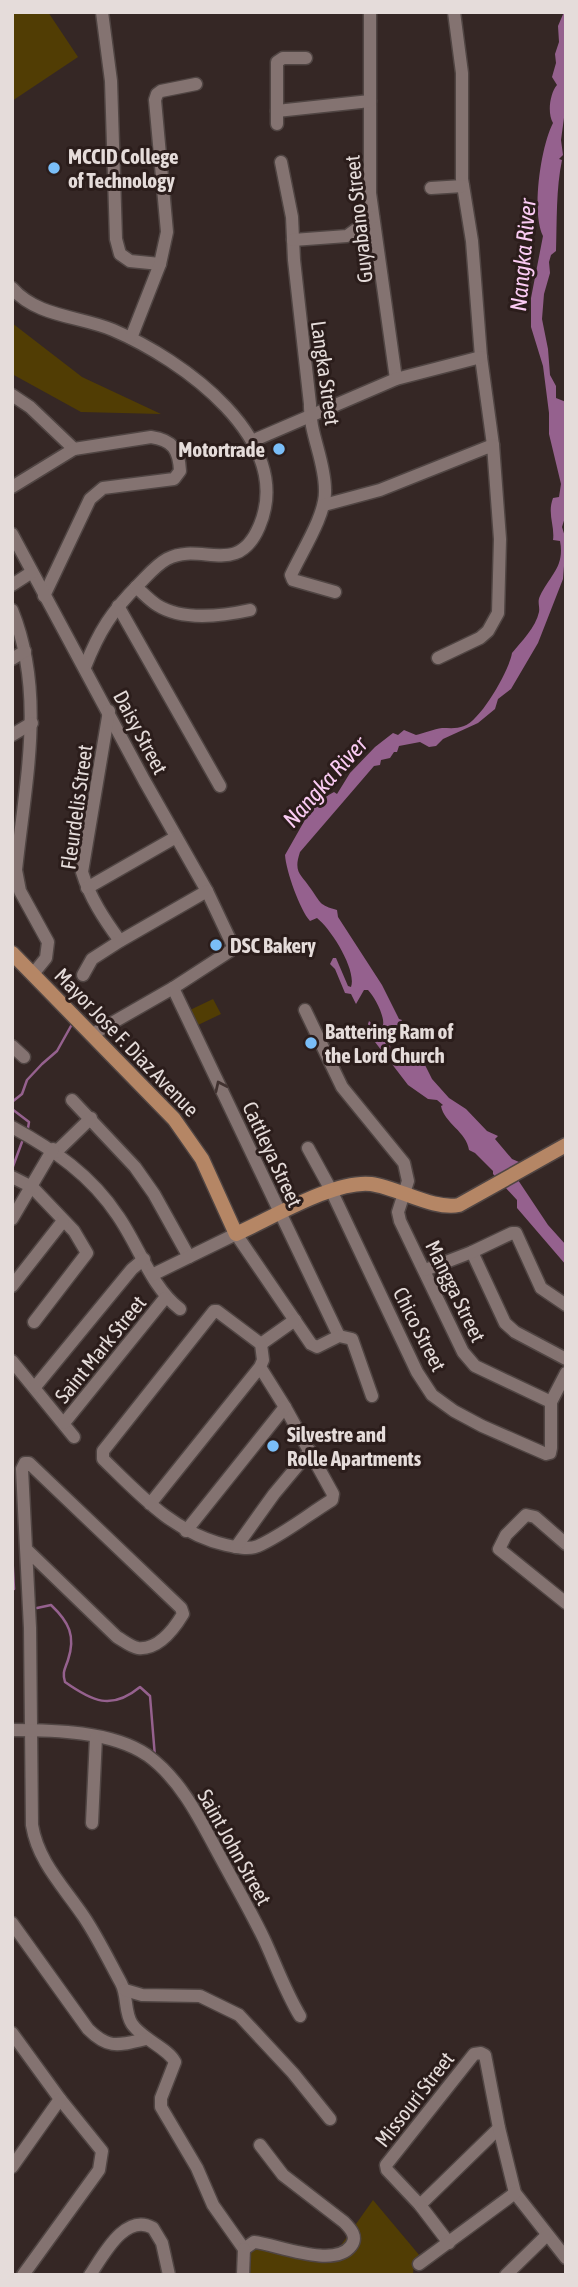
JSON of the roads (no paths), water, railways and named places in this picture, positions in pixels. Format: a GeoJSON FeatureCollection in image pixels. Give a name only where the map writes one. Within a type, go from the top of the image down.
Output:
{"type":"FeatureCollection","features":[{"type":"Feature","properties":{"kind":"main road","name":"Mayor Jose F. Diaz Avenue"},"geometry":{"type":"LineString","coordinates":[[12,953],[155,1097],[192,1143],[212,1178],[236,1234]]}},
{"type":"Feature","properties":{"kind":"main road"},"geometry":{"type":"LineString","coordinates":[[236,1234],[331,1190],[357,1184],[371,1184],[451,1206],[467,1202],[566,1145]]}},
{"type":"Feature","properties":{"kind":"street"},"geometry":{"type":"LineString","coordinates":[[102,12],[111,81],[116,239],[120,254],[130,261],[160,264]]}},
{"type":"Feature","properties":{"kind":"street","name":"Guyabano Street"},"geometry":{"type":"LineString","coordinates":[[370,12],[370,193],[396,379]]}},
{"type":"Feature","properties":{"kind":"street"},"geometry":{"type":"LineString","coordinates":[[438,658],[480,638],[488,631],[498,613],[500,539],[472,241],[463,186],[462,73],[454,12]]}},
{"type":"Feature","properties":{"kind":"street"},"geometry":{"type":"LineString","coordinates":[[306,58],[283,58],[277,62],[277,118],[370,101]]}},
{"type":"Feature","properties":{"kind":"street"},"geometry":{"type":"LineString","coordinates":[[131,338],[160,264],[167,232],[155,100],[161,91],[196,84]]}},
{"type":"Feature","properties":{"kind":"street","name":"Langka Street"},"geometry":{"type":"LineString","coordinates":[[281,162],[292,217],[297,294],[310,404],[309,418],[320,451],[326,489],[324,505],[292,578],[335,592]]}},
{"type":"Feature","properties":{"kind":"street"},"geometry":{"type":"LineString","coordinates":[[431,188],[463,186]]}},
{"type":"Feature","properties":{"kind":"street"},"geometry":{"type":"LineString","coordinates":[[293,240],[347,236],[373,217]]}},
{"type":"Feature","properties":{"kind":"street"},"geometry":{"type":"LineString","coordinates":[[12,288],[27,302],[38,307],[93,322],[131,338],[184,371],[212,393],[237,418],[252,441],[267,485],[267,501],[260,526],[247,547],[231,555],[178,555],[168,559],[118,606],[99,633],[85,667]]}},
{"type":"Feature","properties":{"kind":"street"},"geometry":{"type":"LineString","coordinates":[[252,441],[396,379],[481,357]]}},
{"type":"Feature","properties":{"kind":"street"},"geometry":{"type":"LineString","coordinates":[[12,395],[30,407],[74,449]]}},
{"type":"Feature","properties":{"kind":"street"},"geometry":{"type":"LineString","coordinates":[[12,487],[74,449],[151,437],[169,442],[180,471],[174,479],[103,488],[90,499],[49,587]]}},
{"type":"Feature","properties":{"kind":"street"},"geometry":{"type":"LineString","coordinates":[[324,505],[380,491],[492,445]]}},
{"type":"Feature","properties":{"kind":"street","name":"Daisy Street"},"geometry":{"type":"LineString","coordinates":[[12,534],[32,572],[49,587],[85,667],[207,891],[233,946],[173,988]]}},
{"type":"Feature","properties":{"kind":"street"},"geometry":{"type":"LineString","coordinates":[[12,584],[32,572]]}},
{"type":"Feature","properties":{"kind":"street"},"geometry":{"type":"LineString","coordinates":[[136,587],[156,604],[179,612],[228,614],[250,610]]}},
{"type":"Feature","properties":{"kind":"street"},"geometry":{"type":"LineString","coordinates":[[118,606],[220,786]]}},
{"type":"Feature","properties":{"kind":"street"},"geometry":{"type":"LineString","coordinates":[[12,610],[25,651],[32,723],[17,808],[17,881],[48,942],[46,958],[33,974]]}},
{"type":"Feature","properties":{"kind":"street"},"geometry":{"type":"LineString","coordinates":[[12,659],[25,651]]}},
{"type":"Feature","properties":{"kind":"street","name":"Fleurdelis Street"},"geometry":{"type":"LineString","coordinates":[[109,711],[82,872],[100,913],[120,941]]}},
{"type":"Feature","properties":{"kind":"street"},"geometry":{"type":"LineString","coordinates":[[12,735],[32,723]]}},
{"type":"Feature","properties":{"kind":"street"},"geometry":{"type":"LineString","coordinates":[[87,888],[176,837]]}},
{"type":"Feature","properties":{"kind":"street"},"geometry":{"type":"LineString","coordinates":[[83,975],[92,959],[207,891]]}},
{"type":"Feature","properties":{"kind":"street"},"geometry":{"type":"LineString","coordinates":[[91,1035],[173,988]]}},
{"type":"Feature","properties":{"kind":"street","name":"Cattleya Street"},"geometry":{"type":"LineString","coordinates":[[173,988],[339,1336],[352,1339],[372,1396]]}},
{"type":"Feature","properties":{"kind":"street","name":"Mangga Street"},"geometry":{"type":"LineString","coordinates":[[305,1010],[342,1087],[404,1163],[408,1181],[398,1212],[400,1221],[463,1352],[470,1361],[484,1370],[551,1402]]}},
{"type":"Feature","properties":{"kind":"street"},"geometry":{"type":"LineString","coordinates":[[12,1046],[24,1057]]}},
{"type":"Feature","properties":{"kind":"street"},"geometry":{"type":"LineString","coordinates":[[72,1100],[135,1167],[154,1194],[189,1257]]}},
{"type":"Feature","properties":{"kind":"street"},"geometry":{"type":"LineString","coordinates":[[12,1219],[55,1151],[91,1118]]}},
{"type":"Feature","properties":{"kind":"street"},"geometry":{"type":"LineString","coordinates":[[12,1127],[55,1151],[106,1199],[166,1298],[180,1309]]}},
{"type":"Feature","properties":{"kind":"street"},"geometry":{"type":"LineString","coordinates":[[308,1147],[331,1190]]}},
{"type":"Feature","properties":{"kind":"street"},"geometry":{"type":"LineString","coordinates":[[12,1177],[32,1187],[74,1231],[87,1254],[34,1322]]}},
{"type":"Feature","properties":{"kind":"street","name":"Chico Street"},"geometry":{"type":"LineString","coordinates":[[331,1190],[417,1372],[432,1395],[482,1426],[546,1454],[550,1453],[551,1448],[551,1402]]}},
{"type":"Feature","properties":{"kind":"street"},"geometry":{"type":"LineString","coordinates":[[12,1286],[63,1221]]}},
{"type":"Feature","properties":{"kind":"street"},"geometry":{"type":"LineString","coordinates":[[425,1270],[516,1233],[541,1288],[566,1305]]}},
{"type":"Feature","properties":{"kind":"street"},"geometry":{"type":"LineString","coordinates":[[152,1275],[236,1234],[314,1346],[339,1336]]}},
{"type":"Feature","properties":{"kind":"street"},"geometry":{"type":"LineString","coordinates":[[472,1252],[505,1323],[516,1332],[566,1359]]}},
{"type":"Feature","properties":{"kind":"street"},"geometry":{"type":"LineString","coordinates":[[35,1387],[132,1269],[144,1259]]}},
{"type":"Feature","properties":{"kind":"street","name":"Saint Mark Street"},"geometry":{"type":"LineString","coordinates":[[64,1423],[166,1298]]}},
{"type":"Feature","properties":{"kind":"street"},"geometry":{"type":"LineString","coordinates":[[150,1504],[263,1360],[261,1344],[221,1312],[214,1311],[103,1451],[103,1459],[150,1504],[186,1531],[206,1540],[236,1547],[258,1546],[332,1500],[333,1494],[310,1451],[260,1367]]}},
{"type":"Feature","properties":{"kind":"street"},"geometry":{"type":"LineString","coordinates":[[261,1344],[295,1320]]}},
{"type":"Feature","properties":{"kind":"street"},"geometry":{"type":"LineString","coordinates":[[12,1362],[74,1437]]}},
{"type":"Feature","properties":{"kind":"street"},"geometry":{"type":"LineString","coordinates":[[551,1402],[566,1373]]}},
{"type":"Feature","properties":{"kind":"street"},"geometry":{"type":"LineString","coordinates":[[186,1531],[285,1407]]}},
{"type":"Feature","properties":{"kind":"street"},"geometry":{"type":"LineString","coordinates":[[236,1547],[274,1494],[310,1451]]}},
{"type":"Feature","properties":{"kind":"street"},"geometry":{"type":"LineString","coordinates":[[27,1550],[117,1637],[130,1645],[138,1648],[158,1643],[183,1614],[181,1608],[29,1463],[25,1463],[22,1469],[27,1550],[34,1841],[43,1860],[85,1919],[125,1990],[129,2017],[146,2039],[173,2057],[176,2062],[162,2098],[161,2108],[197,2168],[213,2205],[244,2249],[243,2275]]}},
{"type":"Feature","properties":{"kind":"street"},"geometry":{"type":"LineString","coordinates":[[566,1544],[535,1517],[526,1515],[506,1535],[499,1549],[566,1603]]}},
{"type":"Feature","properties":{"kind":"street","name":"Saint John Street"},"geometry":{"type":"LineString","coordinates":[[12,1730],[61,1730],[96,1737],[145,1754],[165,1771],[191,1804],[264,1940],[286,1993],[300,2016]]}},
{"type":"Feature","properties":{"kind":"street"},"geometry":{"type":"LineString","coordinates":[[92,1823],[96,1737]]}},
{"type":"Feature","properties":{"kind":"street"},"geometry":{"type":"LineString","coordinates":[[12,1923],[98,2039],[112,2045],[146,2039]]}},
{"type":"Feature","properties":{"kind":"street"},"geometry":{"type":"LineString","coordinates":[[125,1990],[142,1995],[200,1996],[239,2015],[293,2073],[330,2119]]}},
{"type":"Feature","properties":{"kind":"street"},"geometry":{"type":"LineString","coordinates":[[12,2033],[102,2151],[99,2170],[23,2275]]}},
{"type":"Feature","properties":{"kind":"street","name":"Missouri Street"},"geometry":{"type":"LineString","coordinates":[[449,2243],[420,2205],[387,2170],[386,2165],[474,2054],[485,2055],[499,2128]]}},
{"type":"Feature","properties":{"kind":"street"},"geometry":{"type":"LineString","coordinates":[[12,2166],[60,2099]]}},
{"type":"Feature","properties":{"kind":"street"},"geometry":{"type":"LineString","coordinates":[[499,2128],[515,2193],[566,2258]]}},
{"type":"Feature","properties":{"kind":"street"},"geometry":{"type":"LineString","coordinates":[[420,2205],[499,2128]]}},
{"type":"Feature","properties":{"kind":"street"},"geometry":{"type":"LineString","coordinates":[[244,2249],[254,2242],[287,2251],[330,2256],[345,2252],[354,2239],[344,2222],[283,2175],[260,2145]]}},
{"type":"Feature","properties":{"kind":"street"},"geometry":{"type":"LineString","coordinates":[[419,2264],[515,2193]]}},
{"type":"Feature","properties":{"kind":"street"},"geometry":{"type":"LineString","coordinates":[[90,2275],[121,2233],[141,2225],[153,2228],[162,2243],[169,2275]]}},
{"type":"Feature","properties":{"kind":"street"},"geometry":{"type":"LineString","coordinates":[[506,2275],[547,2235]]}},
{"type":"Feature","properties":{"kind":"waterway"},"geometry":{"type":"LineString","coordinates":[[12,1102],[22,1094],[27,1080],[57,1051],[71,1026]]}},
{"type":"Feature","properties":{"kind":"waterway"},"geometry":{"type":"LineString","coordinates":[[12,1109],[29,1122],[28,1128]]}},
{"type":"Feature","properties":{"kind":"waterway"},"geometry":{"type":"LineString","coordinates":[[12,1169],[22,1142]]}},
{"type":"Feature","properties":{"kind":"waterway"},"geometry":{"type":"LineString","coordinates":[[12,1551],[14,1589]]}},
{"type":"Feature","properties":{"kind":"waterway"},"geometry":{"type":"LineString","coordinates":[[37,1608],[51,1605],[69,1630],[71,1644],[64,1673],[65,1682],[102,1701],[120,1699],[140,1687],[150,1696],[155,1757]]}},
{"type":"Feature","properties":{"kind":"place","name":"MCCID College of Technology"},"geometry":{"type":"Point","coordinates":[54,168]}},
{"type":"Feature","properties":{"kind":"place","name":"Motortrade"},"geometry":{"type":"Point","coordinates":[279,449]}},
{"type":"Feature","properties":{"kind":"place","name":"DSC Bakery"},"geometry":{"type":"Point","coordinates":[216,945]}},
{"type":"Feature","properties":{"kind":"place","name":"Battering Ram of the Lord Church"},"geometry":{"type":"Point","coordinates":[311,1043]}},
{"type":"Feature","properties":{"kind":"place","name":"Silvestre and Rolle Apartments"},"geometry":{"type":"Point","coordinates":[273,1446]}},
{"type":"Feature","properties":{"kind":"water label","name":"Nangka River"},"geometry":{"type":"Point","coordinates":[523,255]}},
{"type":"Feature","properties":{"kind":"water label","name":"Nangka River"},"geometry":{"type":"Point","coordinates":[325,782]}}]}
